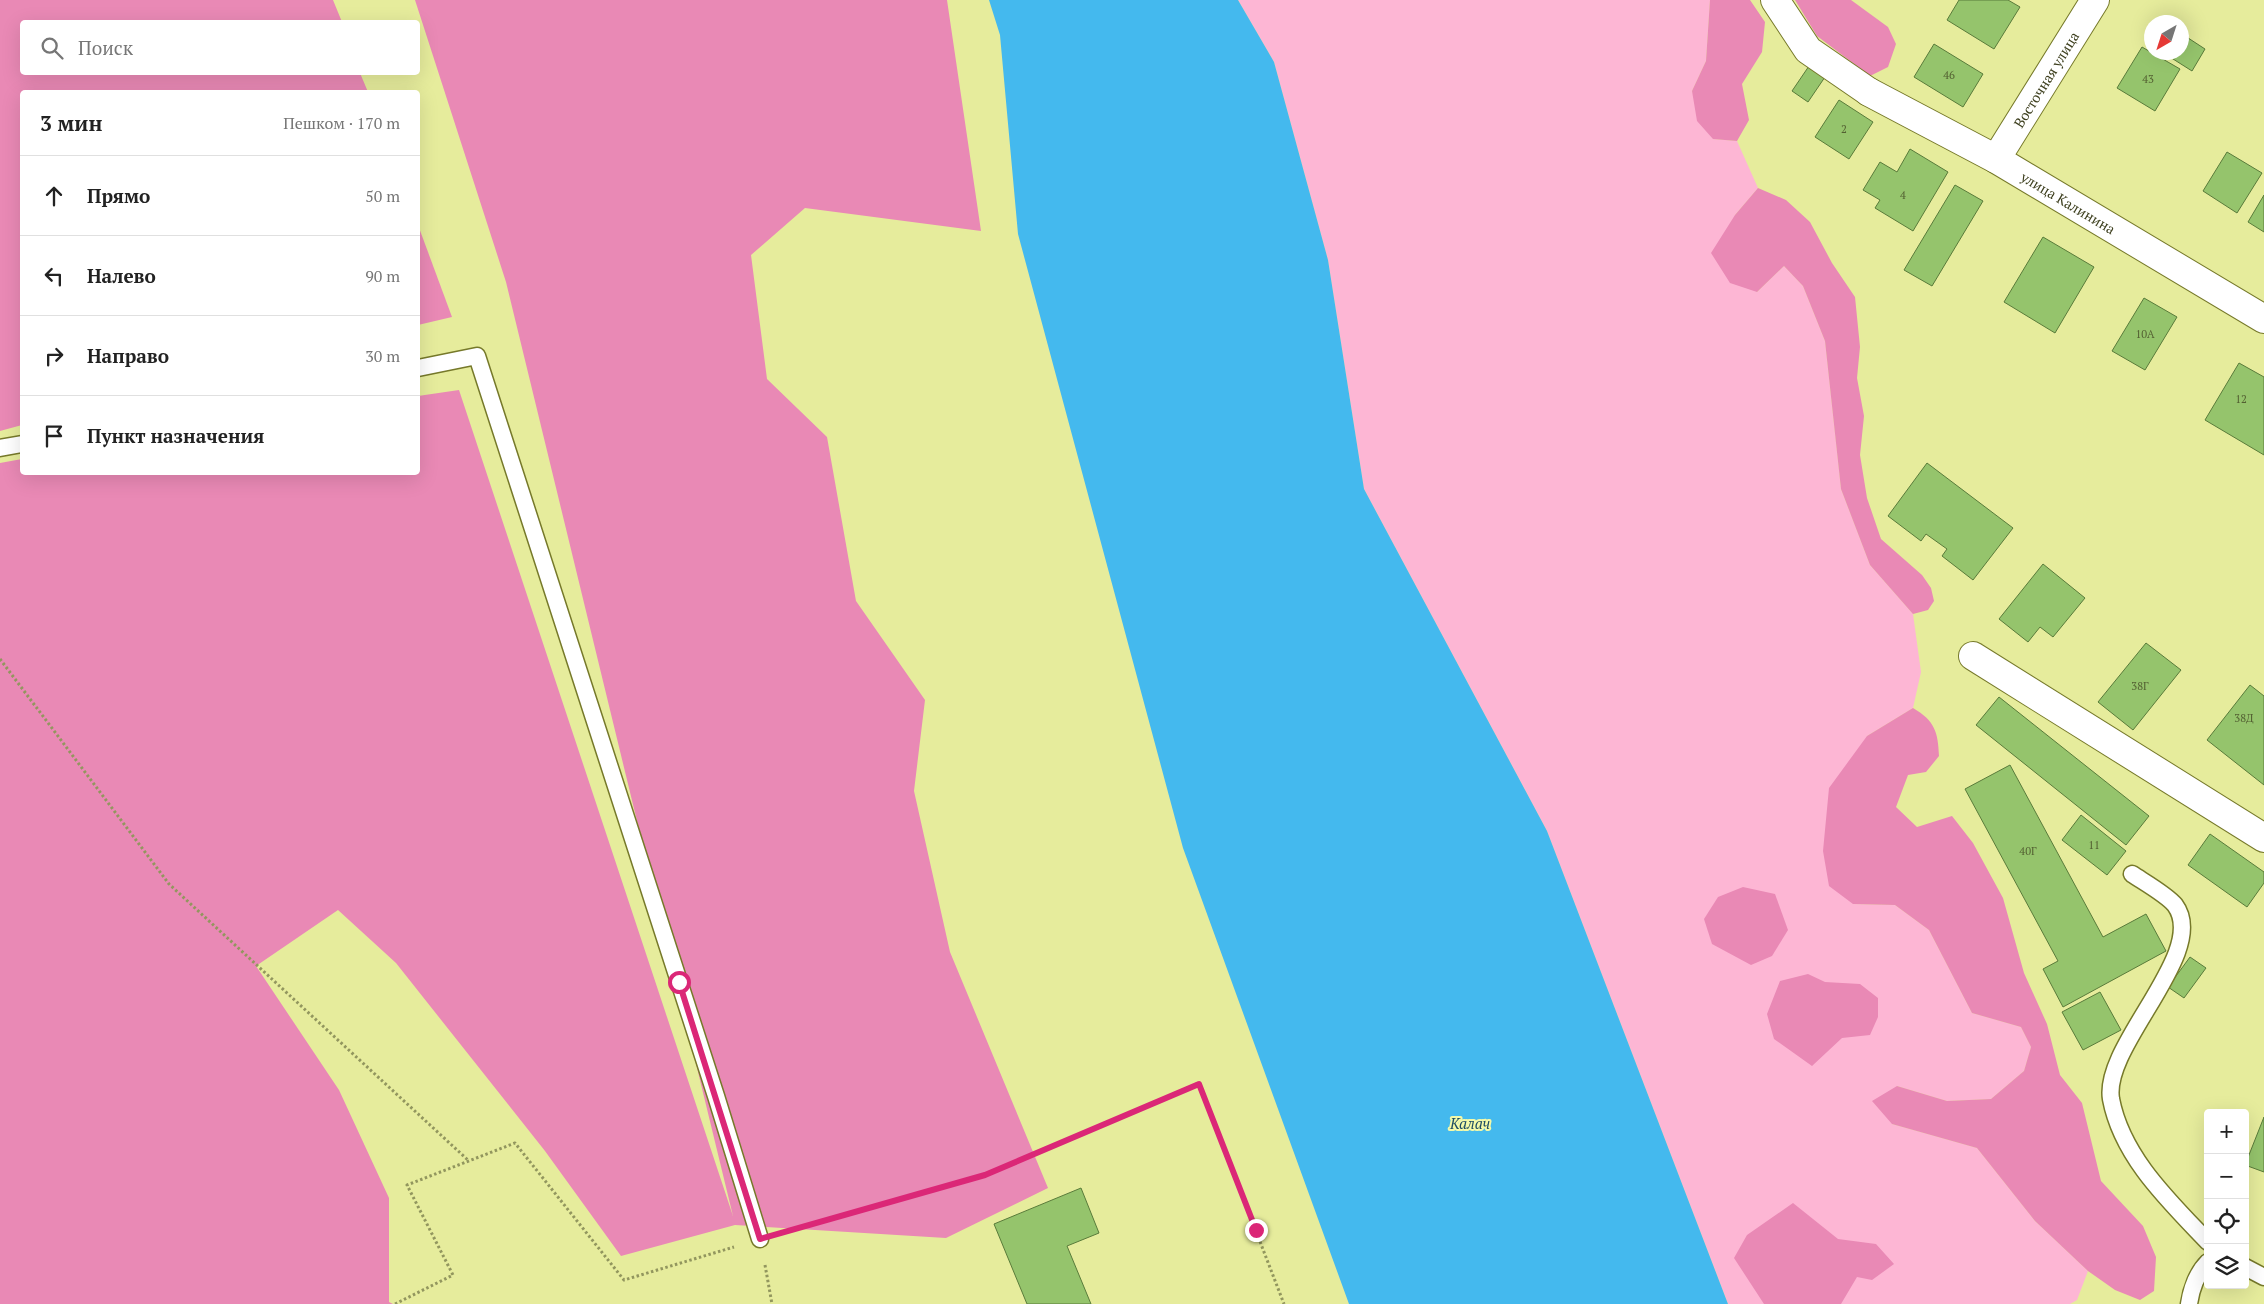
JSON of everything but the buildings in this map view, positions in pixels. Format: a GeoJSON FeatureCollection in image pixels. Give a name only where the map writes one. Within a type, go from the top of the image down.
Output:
{"type":"FeatureCollection","features":[{"type":"Feature","properties":{"kind":"street","name":"улица Калинина"},"geometry":{"type":"LineString","coordinates":[[1775,0],[1808,50],[1869,92],[1996,159],[2264,319]]}},
{"type":"Feature","properties":{"kind":"street","name":"Восточная улица"},"geometry":{"type":"LineString","coordinates":[[1996,159],[2095,0]]}},
{"type":"Feature","properties":{"kind":"street"},"geometry":{"type":"LineString","coordinates":[[1973,656],[2264,838]]}},
{"type":"Feature","properties":{"kind":"lane"},"geometry":{"type":"LineString","coordinates":[[420,368],[477,356],[713,1087],[760,1239]]}},
{"type":"Feature","properties":{"kind":"lane"},"geometry":{"type":"LineString","coordinates":[[0,448],[20,444]]}},
{"type":"Feature","properties":{"kind":"lane"},"geometry":{"type":"LineString","coordinates":[[2132,874],[2175,905],[2184,924],[2180,948],[2116,1068],[2111,1097],[2122,1137],[2162,1194],[2204,1238]]}},
{"type":"Feature","properties":{"kind":"lane"},"geometry":{"type":"LineString","coordinates":[[2189,1304],[2191,1293],[2204,1266]]}},
{"type":"Feature","properties":{"kind":"lane"},"geometry":{"type":"LineString","coordinates":[[2249,1269],[2264,1277]]}},
{"type":"Feature","properties":{"kind":"path"},"geometry":{"type":"LineString","coordinates":[[0,659],[169,884],[469,1161]]}},
{"type":"Feature","properties":{"kind":"path"},"geometry":{"type":"LineString","coordinates":[[396,1304],[452,1275],[406,1185],[514,1143],[624,1280],[985,1175],[1199,1084],[1284,1304]]}},
{"type":"Feature","properties":{"kind":"path"},"geometry":{"type":"LineString","coordinates":[[760,1239],[772,1304]]}},
{"type":"Feature","properties":{"kind":"shaded area"},"geometry":{"type":"Polygon","coordinates":[[[0,0],[333,0],[341,20],[20,20],[20,75],[361,75],[367,90],[20,90],[20,426],[0,431],[0,0]]]}},
{"type":"Feature","properties":{"kind":"shaded area"},"geometry":{"type":"Polygon","coordinates":[[[415,0],[947,0],[981,231],[805,208],[751,255],[767,379],[827,437],[856,601],[925,700],[914,791],[950,952],[1048,1188],[946,1238],[735,1225],[621,1256],[545,1151],[396,963],[338,910],[256,966],[339,1090],[389,1198],[389,1302],[393,1304],[0,1304],[0,463],[20,459],[20,475],[420,475],[420,396],[459,390],[733,1216],[506,282],[415,0]]]}},
{"type":"Feature","properties":{"kind":"shaded area"},"geometry":{"type":"Polygon","coordinates":[[[1238,0],[1710,0],[1706,61],[1692,91],[1713,139],[1737,141],[1758,188],[1735,215],[1757,292],[1784,266],[1803,286],[1825,341],[1841,489],[1870,565],[1913,614],[1921,672],[1913,708],[1867,736],[1853,904],[1895,905],[1929,930],[1972,1013],[2021,1027],[2031,1047],[2024,1071],[1991,1099],[1947,1101],[1897,1086],[1892,1124],[1977,1148],[2035,1221],[2088,1271],[2077,1300],[2070,1304],[1728,1304],[1547,831],[1364,489],[1328,260],[1274,62],[1238,0]]]}},
{"type":"Feature","properties":{"kind":"shaded area"},"geometry":{"type":"Polygon","coordinates":[[[1710,0],[1750,0],[1765,22],[1762,52],[1742,84],[1749,120],[1737,141],[1713,139],[1697,121],[1692,91],[1706,61],[1710,0]]]}},
{"type":"Feature","properties":{"kind":"shaded area"},"geometry":{"type":"Polygon","coordinates":[[[1795,0],[1851,0],[1888,27],[1896,44],[1888,67],[1870,76],[1817,36],[1795,0]]]}},
{"type":"Feature","properties":{"kind":"shaded area"},"geometry":{"type":"Polygon","coordinates":[[[1758,188],[1786,200],[1810,222],[1832,263],[1855,297],[1860,347],[1857,378],[1864,416],[1860,455],[1867,498],[1881,539],[1922,575],[1931,588],[1934,601],[1928,610],[1913,614],[1870,565],[1841,489],[1825,341],[1803,286],[1784,266],[1757,292],[1730,283],[1711,253],[1735,215],[1758,188]]]}},
{"type":"Feature","properties":{"kind":"shaded area"},"geometry":{"type":"Polygon","coordinates":[[[420,230],[452,317],[420,325],[420,230]]]}},
{"type":"Feature","properties":{"kind":"shaded area"},"geometry":{"type":"Polygon","coordinates":[[[1913,708],[1926,718],[1934,728],[1938,740],[1939,756],[1926,772],[1908,775],[1896,807],[1917,827],[1952,816],[1973,843],[2003,898],[2024,973],[2047,1024],[2060,1075],[2082,1103],[2101,1181],[2143,1226],[2156,1257],[2154,1291],[2140,1300],[2115,1290],[2088,1271],[2035,1221],[1977,1148],[1892,1124],[1872,1101],[1897,1086],[1947,1101],[1991,1099],[2024,1071],[2031,1047],[2021,1027],[1972,1013],[1929,930],[1895,905],[1853,904],[1829,886],[1823,851],[1829,788],[1867,736],[1913,708]]]}},
{"type":"Feature","properties":{"kind":"shaded area"},"geometry":{"type":"Polygon","coordinates":[[[1743,887],[1775,894],[1788,930],[1772,956],[1751,965],[1712,944],[1704,919],[1718,897],[1743,887]]]}},
{"type":"Feature","properties":{"kind":"shaded area"},"geometry":{"type":"Polygon","coordinates":[[[1808,974],[1825,982],[1860,984],[1878,998],[1878,1017],[1870,1035],[1842,1038],[1812,1066],[1774,1039],[1767,1014],[1780,981],[1808,974]]]}},
{"type":"Feature","properties":{"kind":"shaded area"},"geometry":{"type":"Polygon","coordinates":[[[1793,1203],[1838,1239],[1876,1244],[1894,1264],[1872,1280],[1857,1277],[1841,1304],[1764,1304],[1734,1258],[1747,1235],[1793,1203]]]}},
{"type":"Feature","properties":{"kind":"water","name":"Калач"},"geometry":{"type":"Polygon","coordinates":[[[989,0],[1238,0],[1274,62],[1328,260],[1364,489],[1547,831],[1728,1304],[1349,1304],[1183,848],[1018,234],[1000,35],[989,0]]]}},
{"type":"Feature","properties":{"kind":"route"},"geometry":{"type":"LineString","coordinates":[[679,982],[760,1239],[985,1175],[1199,1084],[1256,1230]]}}]}
